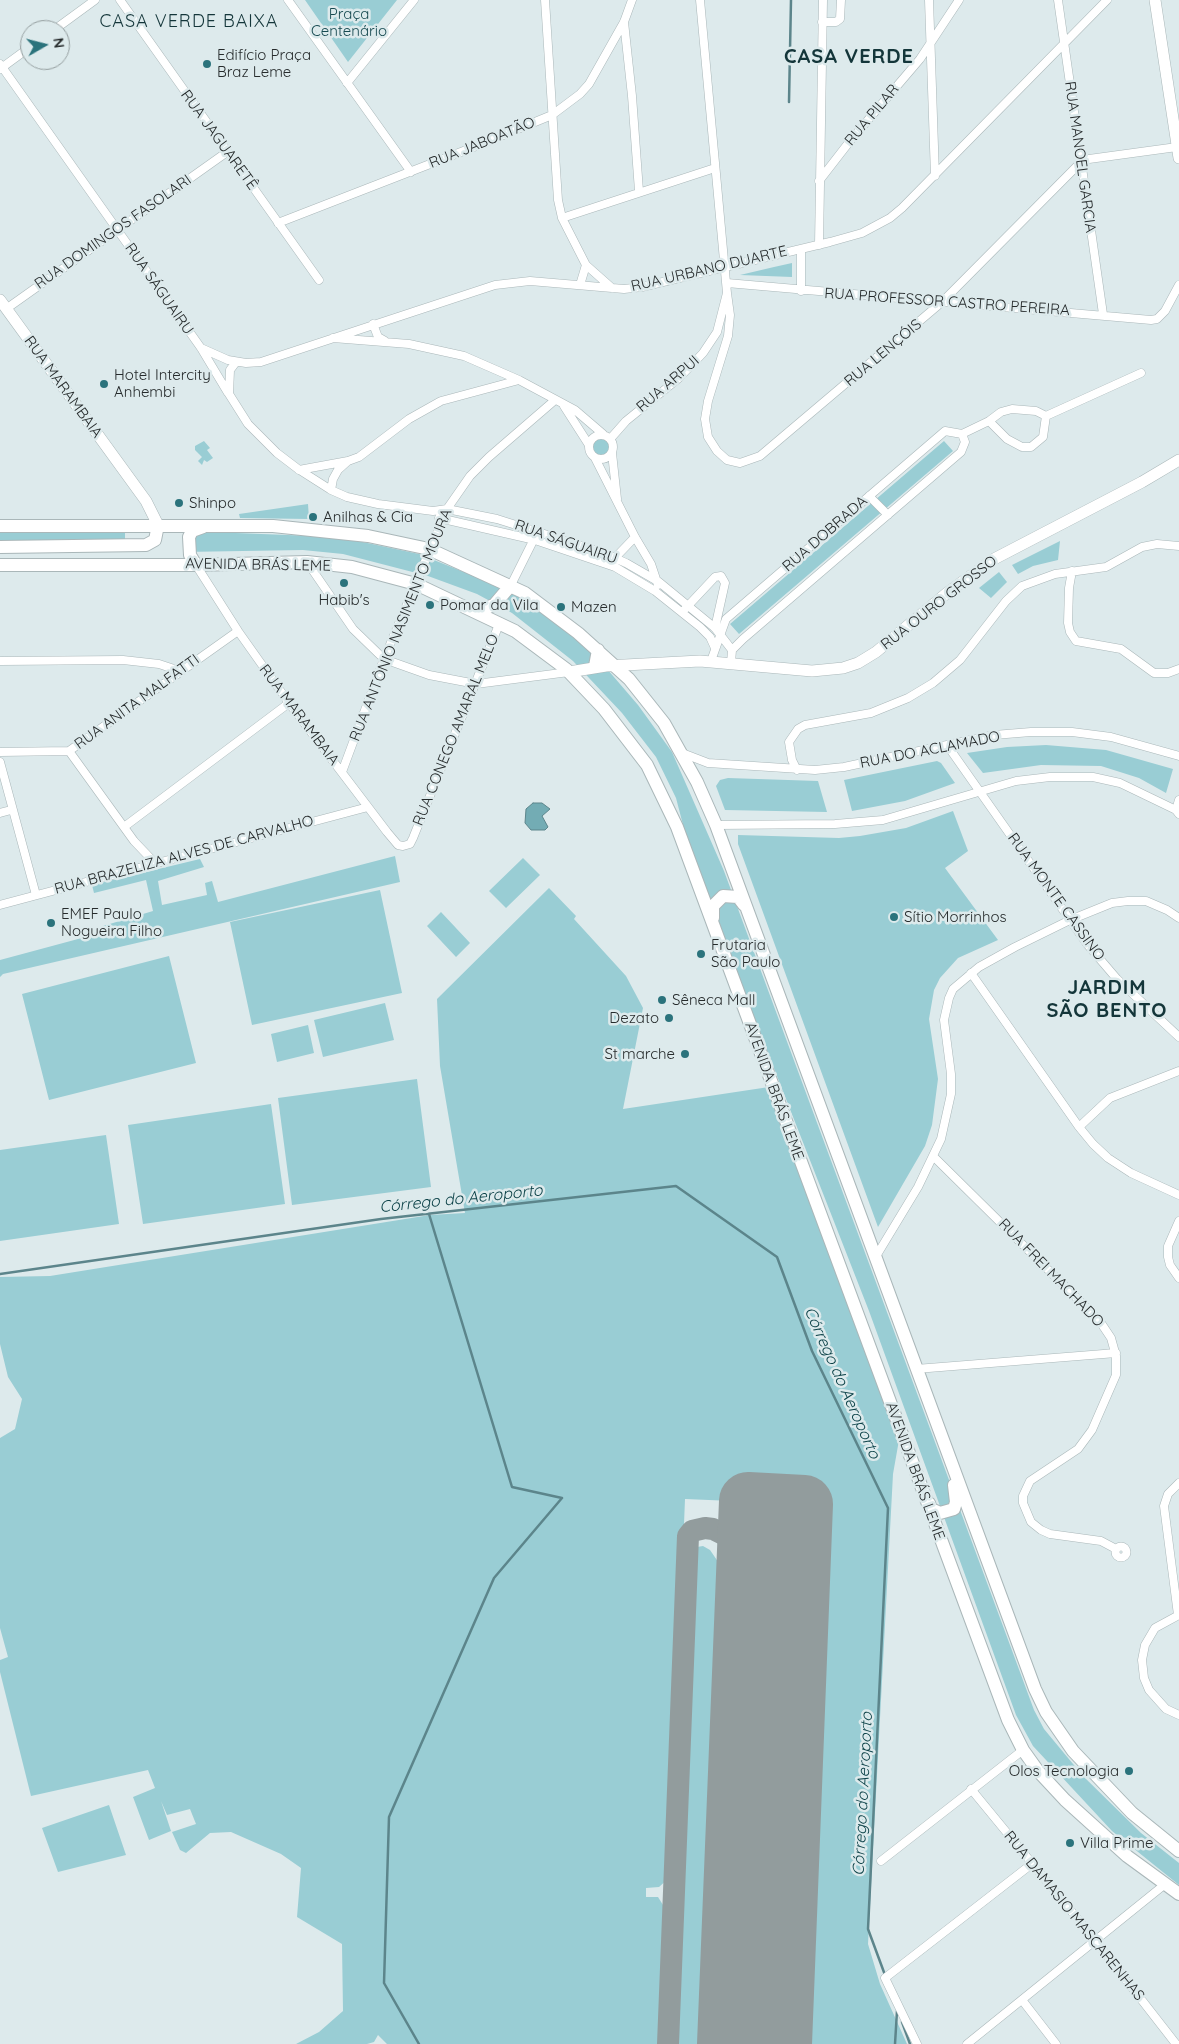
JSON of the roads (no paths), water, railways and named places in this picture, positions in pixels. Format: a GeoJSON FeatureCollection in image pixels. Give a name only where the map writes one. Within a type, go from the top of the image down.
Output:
{"type":"FeatureCollection","features":[{"type":"Feature","properties":{"kind":"main road"},"geometry":{"type":"LineString","coordinates":[[196,565],[190,555],[189,537],[195,530],[211,525]]}},
{"type":"Feature","properties":{"kind":"main road"},"geometry":{"type":"LineString","coordinates":[[0,526],[273,526],[368,536],[429,549],[511,585],[554,613],[616,665],[664,723],[681,753],[716,825],[995,1585],[1046,1712],[1073,1752],[1109,1790],[1149,1828],[1179,1851]]}},
{"type":"Feature","properties":{"kind":"main road"},"geometry":{"type":"LineString","coordinates":[[0,547],[146,544],[155,540],[158,526]]}},
{"type":"Feature","properties":{"kind":"main road","name":"AVENIDA BRÁS LEME"},"geometry":{"type":"LineString","coordinates":[[0,565],[196,565],[307,562],[352,567],[416,584],[500,622],[544,651],[569,672],[604,709],[632,744],[657,782],[712,922],[986,1666],[1008,1720],[1023,1750],[1038,1771],[1065,1800],[1127,1856],[1164,1885],[1179,1894]]}},
{"type":"Feature","properties":{"kind":"main road"},"geometry":{"type":"LineString","coordinates":[[477,611],[494,605],[511,585]]}},
{"type":"Feature","properties":{"kind":"main road"},"geometry":{"type":"LineString","coordinates":[[595,666],[598,650]]}},
{"type":"Feature","properties":{"kind":"main road"},"geometry":{"type":"LineString","coordinates":[[712,922],[713,906],[723,896],[738,897],[748,908]]}},
{"type":"Feature","properties":{"kind":"main road"},"geometry":{"type":"LineString","coordinates":[[920,1486],[931,1509],[943,1513],[954,1509],[956,1495],[951,1463]]}},
{"type":"Feature","properties":{"kind":"street"},"geometry":{"type":"LineString","coordinates":[[68,20],[96,0]]}},
{"type":"Feature","properties":{"kind":"street","name":"RUA JAGUARETÊ"},"geometry":{"type":"LineString","coordinates":[[120,0],[318,280]]}},
{"type":"Feature","properties":{"kind":"street"},"geometry":{"type":"LineString","coordinates":[[288,0],[411,172]]}},
{"type":"Feature","properties":{"kind":"street"},"geometry":{"type":"LineString","coordinates":[[347,83],[414,0]]}},
{"type":"Feature","properties":{"kind":"street"},"geometry":{"type":"LineString","coordinates":[[545,0],[558,200],[562,218],[586,265],[612,288]]}},
{"type":"Feature","properties":{"kind":"street","name":"RUA JABOATÃO"},"geometry":{"type":"LineString","coordinates":[[278,222],[411,172],[552,115],[580,94],[588,84],[624,22],[632,0]]}},
{"type":"Feature","properties":{"kind":"street"},"geometry":{"type":"LineString","coordinates":[[694,0],[700,0]]}},
{"type":"Feature","properties":{"kind":"street","name":"RUA ARPUI"},"geometry":{"type":"LineString","coordinates":[[611,438],[626,421],[693,365],[704,353],[717,332],[727,294],[700,0]]}},
{"type":"Feature","properties":{"kind":"street"},"geometry":{"type":"LineString","coordinates":[[819,245],[823,0]]}},
{"type":"Feature","properties":{"kind":"street"},"geometry":{"type":"LineString","coordinates":[[822,22],[836,22],[840,19],[841,0]]}},
{"type":"Feature","properties":{"kind":"street"},"geometry":{"type":"LineString","coordinates":[[929,0],[929,45],[935,176]]}},
{"type":"Feature","properties":{"kind":"street","name":"RUA PILAR"},"geometry":{"type":"LineString","coordinates":[[819,182],[929,45],[960,0]]}},
{"type":"Feature","properties":{"kind":"street","name":"RUA MANOEL GARCIA"},"geometry":{"type":"LineString","coordinates":[[1058,0],[1103,314]]}},
{"type":"Feature","properties":{"kind":"street","name":"RUA URBANO DUARTE"},"geometry":{"type":"LineString","coordinates":[[201,348],[236,362],[246,363],[273,359],[373,324],[495,285],[530,281],[612,288],[642,287],[862,233],[890,218],[935,176],[1107,0]]}},
{"type":"Feature","properties":{"kind":"street"},"geometry":{"type":"LineString","coordinates":[[1081,162],[1089,159],[1178,153],[1155,0]]}},
{"type":"Feature","properties":{"kind":"street"},"geometry":{"type":"LineString","coordinates":[[624,22],[639,191]]}},
{"type":"Feature","properties":{"kind":"street"},"geometry":{"type":"LineString","coordinates":[[1,66],[20,54]]}},
{"type":"Feature","properties":{"kind":"street","name":"RUA SÁGUAIRU"},"geometry":{"type":"LineString","coordinates":[[1,66],[201,348],[248,424],[277,453],[299,470],[347,498],[433,511],[447,509],[538,530],[612,561],[659,582],[708,634],[715,648]]}},
{"type":"Feature","properties":{"kind":"street","name":"RUA DOMINGOS FASOLARI"},"geometry":{"type":"LineString","coordinates":[[2,307],[117,230],[227,152]]}},
{"type":"Feature","properties":{"kind":"street","name":"RUA LENÇÓIS"},"geometry":{"type":"LineString","coordinates":[[727,294],[730,326],[708,400],[705,426],[717,451],[728,460],[740,463],[760,456],[942,302],[1081,162]]}},
{"type":"Feature","properties":{"kind":"street"},"geometry":{"type":"LineString","coordinates":[[562,218],[639,191],[715,168]]}},
{"type":"Feature","properties":{"kind":"street"},"geometry":{"type":"LineString","coordinates":[[801,249],[801,291]]}},
{"type":"Feature","properties":{"kind":"street"},"geometry":{"type":"LineString","coordinates":[[580,285],[586,265]]}},
{"type":"Feature","properties":{"kind":"street","name":"RUA PROFESSOR CASTRO PEREIRA"},"geometry":{"type":"LineString","coordinates":[[727,283],[801,291],[1103,314],[1151,320],[1157,319],[1165,312],[1179,285]]}},
{"type":"Feature","properties":{"kind":"street","name":"RUA MARAMBAIA"},"geometry":{"type":"LineString","coordinates":[[2,307],[142,496],[158,526]]}},
{"type":"Feature","properties":{"kind":"street"},"geometry":{"type":"LineString","coordinates":[[373,324],[378,337],[387,342]]}},
{"type":"Feature","properties":{"kind":"street"},"geometry":{"type":"LineString","coordinates":[[332,338],[410,344],[464,356],[519,380],[556,400],[587,419],[602,434],[611,438],[614,448],[612,453],[618,503]]}},
{"type":"Feature","properties":{"kind":"street"},"geometry":{"type":"LineString","coordinates":[[229,394],[230,370],[236,362]]}},
{"type":"Feature","properties":{"kind":"street"},"geometry":{"type":"LineString","coordinates":[[989,421],[1006,439],[1027,447],[1036,445],[1043,437],[1046,416],[1141,373]]}},
{"type":"Feature","properties":{"kind":"street"},"geometry":{"type":"LineString","coordinates":[[299,470],[348,461],[359,457],[409,418],[441,401],[519,380]]}},
{"type":"Feature","properties":{"kind":"street","name":"RUA ANTÔNIO NASIMENTO MOURA"},"geometry":{"type":"LineString","coordinates":[[342,772],[384,659],[447,509],[458,491],[482,463],[556,400]]}},
{"type":"Feature","properties":{"kind":"street"},"geometry":{"type":"LineString","coordinates":[[564,406],[589,445],[591,455],[595,458],[635,537],[651,564],[659,582],[655,591]]}},
{"type":"Feature","properties":{"kind":"street","name":"RUA DOBRADA"},"geometry":{"type":"LineString","coordinates":[[711,661],[718,632],[726,619],[945,431],[962,434],[989,421],[1001,412],[1012,409],[1036,411],[1046,416]]}},
{"type":"Feature","properties":{"kind":"street"},"geometry":{"type":"LineString","coordinates":[[589,445],[593,437],[602,434]]}},
{"type":"Feature","properties":{"kind":"street","name":"RUA DOBRADA"},"geometry":{"type":"LineString","coordinates":[[732,650],[961,452],[965,442],[962,434]]}},
{"type":"Feature","properties":{"kind":"street"},"geometry":{"type":"LineString","coordinates":[[595,458],[605,459],[612,453]]}},
{"type":"Feature","properties":{"kind":"street","name":"RUA OURO GROSSO"},"geometry":{"type":"LineString","coordinates":[[569,672],[595,666],[711,661],[812,672],[829,671],[858,663],[876,652],[947,593],[994,559],[1142,482],[1179,460]]}},
{"type":"Feature","properties":{"kind":"street"},"geometry":{"type":"LineString","coordinates":[[331,490],[333,479],[338,470],[348,461]]}},
{"type":"Feature","properties":{"kind":"street"},"geometry":{"type":"LineString","coordinates":[[869,496],[888,515]]}},
{"type":"Feature","properties":{"kind":"street"},"geometry":{"type":"LineString","coordinates":[[433,511],[442,520]]}},
{"type":"Feature","properties":{"kind":"street","name":"RUA SÁGUAIRU"},"geometry":{"type":"LineString","coordinates":[[442,520],[535,540],[612,561],[718,632],[732,650]]}},
{"type":"Feature","properties":{"kind":"street"},"geometry":{"type":"LineString","coordinates":[[511,585],[535,540],[538,530]]}},
{"type":"Feature","properties":{"kind":"street"},"geometry":{"type":"LineString","coordinates":[[612,561],[635,537]]}},
{"type":"Feature","properties":{"kind":"street"},"geometry":{"type":"LineString","coordinates":[[798,770],[792,760],[789,742],[798,730],[805,725],[871,713],[908,698],[948,672],[1006,601],[1022,586],[1037,579],[1072,571],[1106,567],[1142,547],[1157,544],[1179,546]]}},
{"type":"Feature","properties":{"kind":"street"},"geometry":{"type":"LineString","coordinates":[[307,562],[353,629],[384,659],[429,675],[476,684],[569,672]]}},
{"type":"Feature","properties":{"kind":"street","name":"RUA MARAMBAIA"},"geometry":{"type":"LineString","coordinates":[[196,565],[238,631],[289,703],[398,845],[406,846],[413,838]]}},
{"type":"Feature","properties":{"kind":"street"},"geometry":{"type":"LineString","coordinates":[[1072,571],[1069,588],[1068,623],[1070,632],[1076,641],[1121,649],[1154,673],[1161,674],[1179,669]]}},
{"type":"Feature","properties":{"kind":"street"},"geometry":{"type":"LineString","coordinates":[[685,609],[715,577],[724,577],[725,583],[718,632]]}},
{"type":"Feature","properties":{"kind":"street","name":"RUA CONEGO AMARAL MELO"},"geometry":{"type":"LineString","coordinates":[[413,838],[500,622]]}},
{"type":"Feature","properties":{"kind":"street","name":"RUA ANITA MALFATTI"},"geometry":{"type":"LineString","coordinates":[[0,752],[69,752],[238,631]]}},
{"type":"Feature","properties":{"kind":"street"},"geometry":{"type":"LineString","coordinates":[[731,663],[732,650]]}},
{"type":"Feature","properties":{"kind":"street"},"geometry":{"type":"LineString","coordinates":[[0,661],[123,660],[159,664],[180,671]]}},
{"type":"Feature","properties":{"kind":"street"},"geometry":{"type":"LineString","coordinates":[[124,827],[289,703]]}},
{"type":"Feature","properties":{"kind":"street","name":"RUA DO ACLAMADO"},"geometry":{"type":"LineString","coordinates":[[681,753],[708,763],[798,770],[844,767],[994,736],[1030,732],[1072,732],[1111,737],[1179,756]]}},
{"type":"Feature","properties":{"kind":"street","name":"RUA MONTE CASSINO"},"geometry":{"type":"LineString","coordinates":[[948,745],[978,791],[1070,920],[1117,979],[1179,1037]]}},
{"type":"Feature","properties":{"kind":"street"},"geometry":{"type":"LineString","coordinates":[[69,752],[124,827],[154,862]]}},
{"type":"Feature","properties":{"kind":"street"},"geometry":{"type":"LineString","coordinates":[[0,762],[11,810],[36,895]]}},
{"type":"Feature","properties":{"kind":"street"},"geometry":{"type":"LineString","coordinates":[[716,825],[835,824],[882,820],[1016,780],[1050,777],[1093,778],[1120,783],[1178,812],[1179,800]]}},
{"type":"Feature","properties":{"kind":"street","name":"RUA BRAZELIZA ALVES DE CARVALHO"},"geometry":{"type":"LineString","coordinates":[[0,905],[154,862],[368,807]]}},
{"type":"Feature","properties":{"kind":"street"},"geometry":{"type":"LineString","coordinates":[[0,813],[11,810]]}},
{"type":"Feature","properties":{"kind":"street"},"geometry":{"type":"LineString","coordinates":[[875,1258],[934,1157],[945,1124],[952,1094],[944,1020],[953,989],[970,972],[1020,944],[1070,920],[1112,903],[1146,901],[1167,910],[1179,918]]}},
{"type":"Feature","properties":{"kind":"street"},"geometry":{"type":"LineString","coordinates":[[970,972],[1079,1127],[1108,1158],[1131,1173],[1179,1195]]}},
{"type":"Feature","properties":{"kind":"street"},"geometry":{"type":"LineString","coordinates":[[1079,1127],[1110,1098],[1179,1071]]}},
{"type":"Feature","properties":{"kind":"street","name":"RUA FREI MACHADO"},"geometry":{"type":"LineString","coordinates":[[934,1157],[1099,1320],[1111,1338],[1116,1353],[1117,1365],[1114,1381],[1092,1430],[1078,1448],[1030,1481],[1023,1496],[1026,1513],[1031,1522],[1041,1530],[1050,1534],[1101,1541],[1116,1549]]}},
{"type":"Feature","properties":{"kind":"street"},"geometry":{"type":"LineString","coordinates":[[1179,1221],[1168,1246],[1168,1257],[1175,1274],[1179,1278]]}},
{"type":"Feature","properties":{"kind":"street"},"geometry":{"type":"LineString","coordinates":[[916,1369],[1116,1353]]}},
{"type":"Feature","properties":{"kind":"street"},"geometry":{"type":"LineString","coordinates":[[1179,1483],[1168,1494],[1164,1506],[1178,1615],[1155,1628],[1145,1645],[1142,1660],[1144,1678],[1149,1690],[1166,1709],[1179,1715]]}},
{"type":"Feature","properties":{"kind":"street"},"geometry":{"type":"LineString","coordinates":[[881,1860],[1023,1750]]}},
{"type":"Feature","properties":{"kind":"street","name":"RUA DAMASIO MASCARENHAS"},"geometry":{"type":"LineString","coordinates":[[971,1789],[1095,1940],[1176,2044]]}},
{"type":"Feature","properties":{"kind":"street"},"geometry":{"type":"LineString","coordinates":[[918,2044],[885,1978],[1032,1863]]}},
{"type":"Feature","properties":{"kind":"street"},"geometry":{"type":"LineString","coordinates":[[967,2044],[1164,1885]]}},
{"type":"Feature","properties":{"kind":"street"},"geometry":{"type":"LineString","coordinates":[[1022,2000],[1056,2044]]}},
{"type":"Feature","properties":{"kind":"waterway"},"geometry":{"type":"LineString","coordinates":[[789,102],[791,0]]}},
{"type":"Feature","properties":{"kind":"waterway","name":"Córrego do Aeroporto"},"geometry":{"type":"LineString","coordinates":[[0,1274],[381,1219],[676,1186],[777,1257],[812,1351],[888,1508],[868,1929],[885,1975]]}},
{"type":"Feature","properties":{"kind":"waterway"},"geometry":{"type":"LineString","coordinates":[[419,2044],[384,1983],[389,1817],[494,1578],[562,1498],[512,1487],[429,1214]]}},
{"type":"Feature","properties":{"kind":"waterway"},"geometry":{"type":"LineString","coordinates":[[895,2044],[897,2011]]}},
{"type":"Feature","properties":{"kind":"waterway","name":"Córrego do Aeroporto"},"geometry":{"type":"LineString","coordinates":[[902,2022],[910,2044]]}},
{"type":"Feature","properties":{"kind":"place","name":"Edifício Praça Braz Leme"},"geometry":{"type":"Point","coordinates":[207,64]}},
{"type":"Feature","properties":{"kind":"place","name":"Hotel Intercity Anhembi"},"geometry":{"type":"Point","coordinates":[104,384]}},
{"type":"Feature","properties":{"kind":"place","name":"Shinpo"},"geometry":{"type":"Point","coordinates":[179,503]}},
{"type":"Feature","properties":{"kind":"place","name":"Anilhas & Cia"},"geometry":{"type":"Point","coordinates":[313,517]}},
{"type":"Feature","properties":{"kind":"place","name":"Habib's"},"geometry":{"type":"Point","coordinates":[344,583]}},
{"type":"Feature","properties":{"kind":"place","name":"Pomar da Vila"},"geometry":{"type":"Point","coordinates":[430,605]}},
{"type":"Feature","properties":{"kind":"place","name":"Mazen"},"geometry":{"type":"Point","coordinates":[561,607]}},
{"type":"Feature","properties":{"kind":"place","name":"Sítio Morrinhos"},"geometry":{"type":"Point","coordinates":[894,917]}},
{"type":"Feature","properties":{"kind":"place","name":"EMEF Paulo Nogueira Filho"},"geometry":{"type":"Point","coordinates":[51,923]}},
{"type":"Feature","properties":{"kind":"place","name":"Frutaria São Paulo"},"geometry":{"type":"Point","coordinates":[701,954]}},
{"type":"Feature","properties":{"kind":"place","name":"Sêneca Mall"},"geometry":{"type":"Point","coordinates":[662,1000]}},
{"type":"Feature","properties":{"kind":"place","name":"Dezato"},"geometry":{"type":"Point","coordinates":[669,1018]}},
{"type":"Feature","properties":{"kind":"place","name":"St marche"},"geometry":{"type":"Point","coordinates":[685,1054]}},
{"type":"Feature","properties":{"kind":"place","name":"Olos Tecnologia"},"geometry":{"type":"Point","coordinates":[1129,1771]}},
{"type":"Feature","properties":{"kind":"place","name":"Villa Prime"},"geometry":{"type":"Point","coordinates":[1070,1843]}},
{"type":"Feature","properties":{"kind":"district","name":"CASA VERDE BAIXA"},"geometry":{"type":"Point","coordinates":[189,22]}},
{"type":"Feature","properties":{"kind":"district","name":"CASA VERDE"},"geometry":{"type":"Point","coordinates":[849,57]}},
{"type":"Feature","properties":{"kind":"district","name":"JARDIM SÃO BENTO"},"geometry":{"type":"Point","coordinates":[1107,1000]}},
{"type":"Feature","properties":{"kind":"park label","name":"Praça Centenário"},"geometry":{"type":"Point","coordinates":[349,22]}}]}
